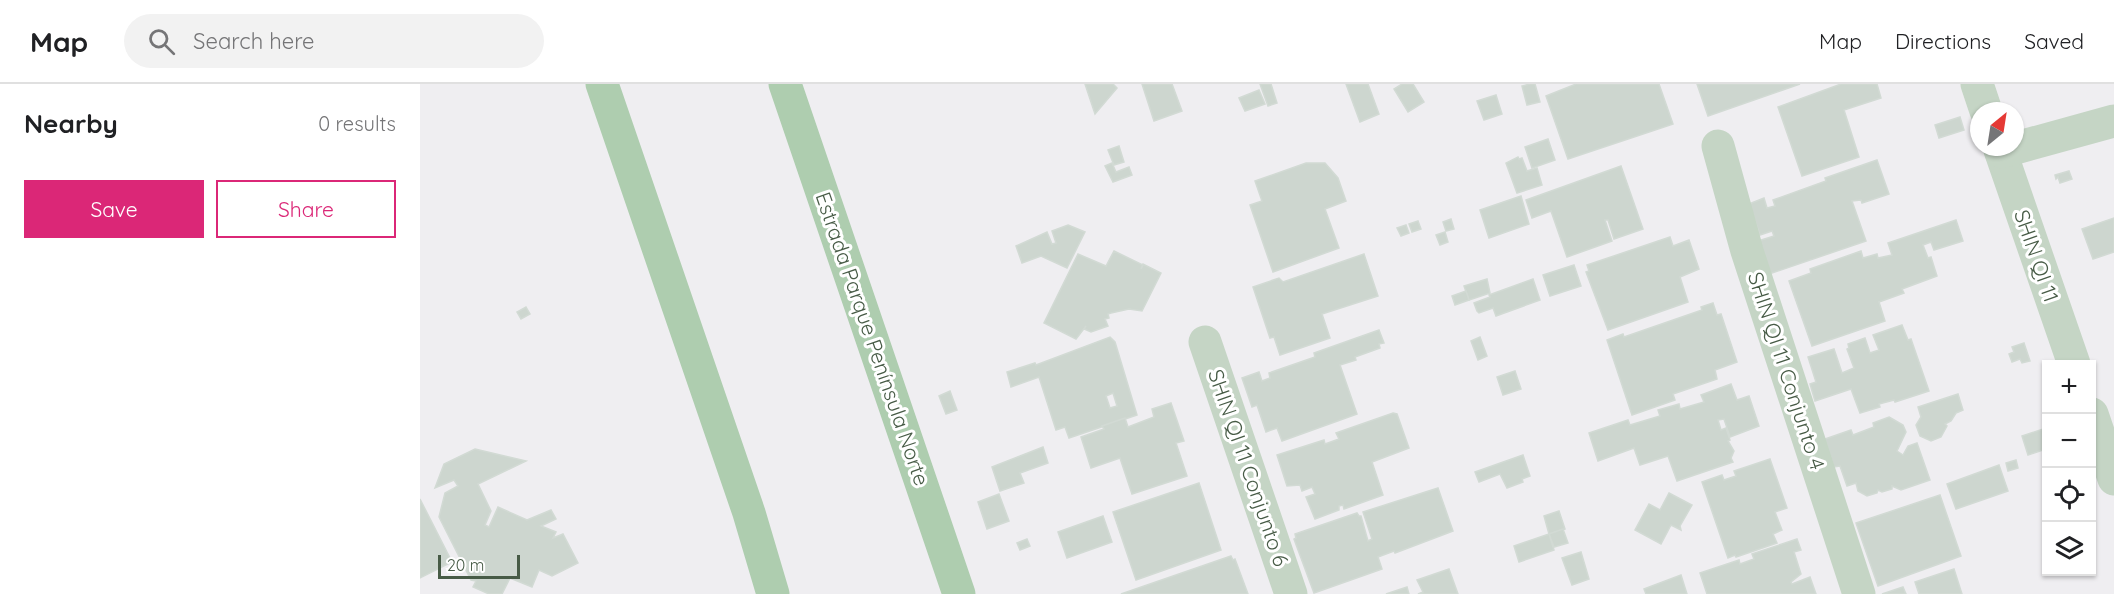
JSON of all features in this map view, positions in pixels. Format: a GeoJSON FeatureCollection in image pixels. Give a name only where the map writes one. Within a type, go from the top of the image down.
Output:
{"type":"FeatureCollection","features":[{"type":"Feature","properties":{"kind":"main road"},"geometry":{"type":"LineString","coordinates":[[602,84],[749,513],[773,594]]}},
{"type":"Feature","properties":{"kind":"main road","name":"Estrada Parque Península Norte"},"geometry":{"type":"LineString","coordinates":[[785,84],[959,594]]}},
{"type":"Feature","properties":{"kind":"street"},"geometry":{"type":"LineString","coordinates":[[1977,84],[1983,102]]}},
{"type":"Feature","properties":{"kind":"street"},"geometry":{"type":"LineString","coordinates":[[2024,144],[2114,121]]}},
{"type":"Feature","properties":{"kind":"street","name":"SHIN QI 11 Conjunto 4"},"geometry":{"type":"LineString","coordinates":[[1718,146],[1747,251],[1858,594]]}},
{"type":"Feature","properties":{"kind":"street","name":"SHIN QI 11"},"geometry":{"type":"LineString","coordinates":[[2002,156],[2073,360]]}},
{"type":"Feature","properties":{"kind":"street","name":"SHIN QI 11 Conjunto 6"},"geometry":{"type":"LineString","coordinates":[[1205,342],[1291,594]]}},
{"type":"Feature","properties":{"kind":"street"},"geometry":{"type":"LineString","coordinates":[[2096,428],[2114,479]]}},
{"type":"Feature","properties":{"kind":"building"},"geometry":{"type":"Polygon","coordinates":[[[1085,84],[1113,84],[1117,88],[1095,114],[1085,84]]]}},
{"type":"Feature","properties":{"kind":"building"},"geometry":{"type":"Polygon","coordinates":[[[1142,84],[1172,84],[1182,111],[1154,121],[1142,84]]]}},
{"type":"Feature","properties":{"kind":"building"},"geometry":{"type":"Polygon","coordinates":[[[1260,84],[1271,84],[1277,103],[1268,106],[1260,84]]]}},
{"type":"Feature","properties":{"kind":"building"},"geometry":{"type":"Polygon","coordinates":[[[1346,84],[1368,84],[1379,114],[1360,122],[1346,84]]]}},
{"type":"Feature","properties":{"kind":"building"},"geometry":{"type":"Polygon","coordinates":[[[1402,84],[1413,84],[1424,102],[1408,112],[1394,89],[1402,84]]]}},
{"type":"Feature","properties":{"kind":"building"},"geometry":{"type":"Polygon","coordinates":[[[1535,84],[1540,102],[1527,105],[1522,86],[1535,84]]]}},
{"type":"Feature","properties":{"kind":"building"},"geometry":{"type":"Polygon","coordinates":[[[1576,84],[1659,84],[1673,124],[1568,159],[1546,96],[1576,84]]]}},
{"type":"Feature","properties":{"kind":"building"},"geometry":{"type":"Polygon","coordinates":[[[1697,84],[1800,84],[1708,116],[1697,84]]]}},
{"type":"Feature","properties":{"kind":"building"},"geometry":{"type":"Polygon","coordinates":[[[1841,84],[1877,84],[1881,98],[1844,110],[1859,157],[1802,176],[1778,107],[1841,84]]]}},
{"type":"Feature","properties":{"kind":"building"},"geometry":{"type":"Polygon","coordinates":[[[1259,90],[1265,104],[1245,111],[1239,98],[1259,90]]]}},
{"type":"Feature","properties":{"kind":"building"},"geometry":{"type":"Polygon","coordinates":[[[1496,95],[1502,114],[1484,120],[1477,101],[1496,95]]]}},
{"type":"Feature","properties":{"kind":"building"},"geometry":{"type":"Polygon","coordinates":[[[1960,117],[1964,130],[1939,138],[1935,125],[1960,117]]]}},
{"type":"Feature","properties":{"kind":"building"},"geometry":{"type":"Polygon","coordinates":[[[1548,139],[1555,160],[1532,168],[1525,147],[1548,139]]]}},
{"type":"Feature","properties":{"kind":"building"},"geometry":{"type":"Polygon","coordinates":[[[1119,146],[1124,162],[1114,165],[1108,150],[1119,146]]]}},
{"type":"Feature","properties":{"kind":"building"},"geometry":{"type":"Polygon","coordinates":[[[1518,157],[1522,158],[1527,171],[1537,168],[1542,185],[1517,193],[1506,163],[1518,157]]]}},
{"type":"Feature","properties":{"kind":"building"},"geometry":{"type":"Polygon","coordinates":[[[1877,160],[1889,194],[1862,203],[1861,200],[1852,201],[1866,241],[1769,274],[1758,241],[1774,236],[1772,231],[1760,235],[1749,204],[1764,198],[1767,208],[1775,206],[1773,200],[1826,181],[1825,178],[1877,160]]]}},
{"type":"Feature","properties":{"kind":"building"},"geometry":{"type":"Polygon","coordinates":[[[1112,163],[1116,172],[1129,167],[1132,175],[1113,182],[1105,166],[1112,163]]]}},
{"type":"Feature","properties":{"kind":"building"},"geometry":{"type":"Polygon","coordinates":[[[1306,163],[1325,163],[1338,178],[1346,201],[1325,209],[1339,248],[1273,272],[1250,205],[1262,201],[1255,181],[1306,163]]]}},
{"type":"Feature","properties":{"kind":"building"},"geometry":{"type":"Polygon","coordinates":[[[1621,166],[1643,229],[1614,239],[1608,220],[1605,220],[1612,241],[1567,257],[1551,211],[1532,218],[1526,200],[1621,166]]]}},
{"type":"Feature","properties":{"kind":"building"},"geometry":{"type":"Polygon","coordinates":[[[2069,171],[2072,179],[2060,183],[2058,177],[2056,179],[2055,175],[2069,171]]]}},
{"type":"Feature","properties":{"kind":"building"},"geometry":{"type":"Polygon","coordinates":[[[1521,196],[1529,224],[1489,238],[1480,210],[1521,196]]]}},
{"type":"Feature","properties":{"kind":"building"},"geometry":{"type":"Polygon","coordinates":[[[2114,218],[2114,252],[2093,259],[2082,229],[2114,218]]]}},
{"type":"Feature","properties":{"kind":"building"},"geometry":{"type":"Polygon","coordinates":[[[1451,219],[1454,229],[1446,231],[1443,222],[1451,219]]]}},
{"type":"Feature","properties":{"kind":"building"},"geometry":{"type":"Polygon","coordinates":[[[1956,220],[1963,241],[1934,250],[1931,242],[1923,245],[1928,258],[1931,257],[1937,276],[1902,289],[1904,293],[1879,302],[1885,321],[1812,346],[1789,281],[1811,273],[1810,269],[1861,251],[1863,258],[1877,254],[1878,258],[1892,255],[1888,243],[1956,220]]]}},
{"type":"Feature","properties":{"kind":"building"},"geometry":{"type":"Polygon","coordinates":[[[1418,221],[1421,229],[1412,232],[1409,224],[1418,221]]]}},
{"type":"Feature","properties":{"kind":"building"},"geometry":{"type":"Polygon","coordinates":[[[1068,225],[1085,232],[1067,268],[1041,256],[1022,263],[1016,246],[1047,232],[1052,244],[1056,243],[1052,231],[1068,225]]]}},
{"type":"Feature","properties":{"kind":"building"},"geometry":{"type":"Polygon","coordinates":[[[1406,225],[1409,233],[1401,236],[1397,228],[1406,225]]]}},
{"type":"Feature","properties":{"kind":"building"},"geometry":{"type":"Polygon","coordinates":[[[1445,232],[1448,242],[1440,245],[1436,235],[1445,232]]]}},
{"type":"Feature","properties":{"kind":"building"},"geometry":{"type":"Polygon","coordinates":[[[1670,237],[1673,246],[1689,240],[1699,269],[1680,277],[1688,302],[1608,330],[1586,272],[1589,271],[1587,265],[1670,237]]]}},
{"type":"Feature","properties":{"kind":"building"},"geometry":{"type":"Polygon","coordinates":[[[1114,251],[1161,273],[1142,311],[1129,309],[1108,314],[1109,318],[1105,319],[1108,326],[1091,332],[1084,329],[1086,326],[1076,339],[1044,323],[1078,254],[1106,266],[1114,251]]]}},
{"type":"Feature","properties":{"kind":"building"},"geometry":{"type":"Polygon","coordinates":[[[1364,254],[1378,296],[1322,314],[1330,338],[1280,355],[1274,337],[1270,338],[1253,287],[1279,278],[1283,282],[1364,254]]]}},
{"type":"Feature","properties":{"kind":"building"},"geometry":{"type":"Polygon","coordinates":[[[1574,265],[1581,286],[1550,296],[1543,275],[1574,265]]]}},
{"type":"Feature","properties":{"kind":"building"},"geometry":{"type":"Polygon","coordinates":[[[1487,279],[1490,293],[1469,300],[1464,286],[1487,279]]]}},
{"type":"Feature","properties":{"kind":"building"},"geometry":{"type":"Polygon","coordinates":[[[1533,279],[1540,300],[1496,316],[1493,308],[1479,313],[1477,311],[1474,303],[1533,279]]]}},
{"type":"Feature","properties":{"kind":"building"},"geometry":{"type":"Polygon","coordinates":[[[1466,291],[1469,300],[1455,305],[1452,296],[1466,291]]]}},
{"type":"Feature","properties":{"kind":"building"},"geometry":{"type":"Polygon","coordinates":[[[1713,303],[1717,315],[1721,314],[1737,362],[1715,370],[1717,379],[1673,394],[1675,400],[1632,415],[1607,340],[1623,334],[1624,337],[1702,310],[1701,307],[1713,303]]]}},
{"type":"Feature","properties":{"kind":"building"},"geometry":{"type":"Polygon","coordinates":[[[526,307],[530,314],[521,319],[517,312],[526,307]]]}},
{"type":"Feature","properties":{"kind":"building"},"geometry":{"type":"Polygon","coordinates":[[[1902,325],[1908,340],[1911,339],[1929,391],[1895,402],[1894,400],[1879,404],[1880,407],[1860,413],[1851,389],[1815,401],[1810,384],[1816,382],[1808,357],[1834,349],[1842,373],[1854,368],[1847,349],[1848,344],[1865,338],[1870,353],[1879,350],[1873,335],[1902,325]]]}},
{"type":"Feature","properties":{"kind":"building"},"geometry":{"type":"Polygon","coordinates":[[[1379,330],[1384,343],[1379,344],[1380,348],[1340,365],[1357,414],[1282,441],[1277,428],[1266,432],[1257,405],[1252,407],[1242,378],[1259,372],[1262,381],[1270,378],[1269,373],[1315,357],[1314,353],[1379,330]]]}},
{"type":"Feature","properties":{"kind":"building"},"geometry":{"type":"Polygon","coordinates":[[[1110,337],[1115,342],[1137,415],[1069,438],[1065,427],[1056,430],[1039,377],[1011,387],[1007,372],[1035,363],[1036,365],[1110,337]],[[1113,393],[1106,396],[1110,408],[1117,406],[1113,393]]]}},
{"type":"Feature","properties":{"kind":"building"},"geometry":{"type":"Polygon","coordinates":[[[1480,337],[1487,356],[1478,360],[1471,341],[1480,337]]]}},
{"type":"Feature","properties":{"kind":"building"},"geometry":{"type":"Polygon","coordinates":[[[2024,343],[2030,361],[2022,363],[2020,359],[2012,362],[2009,354],[2014,352],[2012,347],[2024,343]]]}},
{"type":"Feature","properties":{"kind":"building"},"geometry":{"type":"Polygon","coordinates":[[[1515,371],[1521,389],[1503,395],[1497,377],[1515,371]]]}},
{"type":"Feature","properties":{"kind":"building"},"geometry":{"type":"Polygon","coordinates":[[[1731,384],[1737,400],[1749,396],[1759,426],[1730,437],[1724,419],[1718,420],[1721,430],[1726,428],[1730,440],[1728,441],[1734,451],[1731,458],[1733,462],[1677,481],[1668,456],[1640,465],[1634,448],[1598,461],[1589,433],[1628,420],[1630,425],[1660,416],[1658,410],[1679,404],[1680,409],[1704,402],[1701,395],[1731,384]]]}},
{"type":"Feature","properties":{"kind":"building"},"geometry":{"type":"Polygon","coordinates":[[[950,391],[957,410],[946,414],[939,396],[950,391]]]}},
{"type":"Feature","properties":{"kind":"building"},"geometry":{"type":"Polygon","coordinates":[[[1958,394],[1963,410],[1956,413],[1951,421],[1945,424],[1947,426],[1941,437],[1931,441],[1920,436],[1916,425],[1921,417],[1918,407],[1958,394]]]}},
{"type":"Feature","properties":{"kind":"building"},"geometry":{"type":"Polygon","coordinates":[[[1171,403],[1184,441],[1176,443],[1187,476],[1132,494],[1120,458],[1091,468],[1081,437],[1125,418],[1128,427],[1154,417],[1152,409],[1171,403]]]}},
{"type":"Feature","properties":{"kind":"building"},"geometry":{"type":"Polygon","coordinates":[[[1393,413],[1397,414],[1409,448],[1372,462],[1383,495],[1344,509],[1343,505],[1339,506],[1339,510],[1315,519],[1306,497],[1315,494],[1312,487],[1302,491],[1300,485],[1287,486],[1277,455],[1324,440],[1325,444],[1339,439],[1336,433],[1393,413]]]}},
{"type":"Feature","properties":{"kind":"building"},"geometry":{"type":"Polygon","coordinates":[[[1889,417],[1903,425],[1906,432],[1897,451],[1903,455],[1908,446],[1917,443],[1930,480],[1901,490],[1892,486],[1892,489],[1882,492],[1878,490],[1877,493],[1867,496],[1858,491],[1856,483],[1847,486],[1840,466],[1834,467],[1825,439],[1851,430],[1853,435],[1874,427],[1873,423],[1889,417]]]}},
{"type":"Feature","properties":{"kind":"building"},"geometry":{"type":"Polygon","coordinates":[[[2042,429],[2042,450],[2028,455],[2022,436],[2042,429]]]}},
{"type":"Feature","properties":{"kind":"building"},"geometry":{"type":"Polygon","coordinates":[[[1043,447],[1048,463],[1020,473],[1024,483],[1000,491],[992,467],[1043,447]]]}},
{"type":"Feature","properties":{"kind":"building"},"geometry":{"type":"Polygon","coordinates":[[[475,449],[526,461],[478,484],[491,511],[485,525],[489,527],[498,507],[527,520],[551,510],[556,519],[541,526],[556,532],[553,538],[563,534],[578,563],[552,576],[539,570],[532,587],[510,578],[502,594],[489,594],[473,587],[476,581],[471,580],[439,517],[445,493],[458,486],[454,480],[435,488],[444,464],[475,449]]]}},
{"type":"Feature","properties":{"kind":"building"},"geometry":{"type":"Polygon","coordinates":[[[1523,455],[1530,476],[1522,479],[1523,482],[1507,488],[1500,474],[1479,482],[1475,472],[1523,455]]]}},
{"type":"Feature","properties":{"kind":"building"},"geometry":{"type":"Polygon","coordinates":[[[1770,459],[1787,508],[1775,512],[1782,530],[1773,534],[1777,543],[1728,558],[1702,482],[1722,475],[1724,480],[1736,476],[1734,471],[1770,459]]]}},
{"type":"Feature","properties":{"kind":"building"},"geometry":{"type":"Polygon","coordinates":[[[2016,460],[2018,468],[2008,471],[2006,463],[2016,460]]]}},
{"type":"Feature","properties":{"kind":"building"},"geometry":{"type":"Polygon","coordinates":[[[1999,465],[2008,491],[1956,509],[1947,484],[1999,465]]]}},
{"type":"Feature","properties":{"kind":"building"},"geometry":{"type":"Polygon","coordinates":[[[1199,483],[1221,550],[1136,580],[1113,512],[1199,483]]]}},
{"type":"Feature","properties":{"kind":"building"},"geometry":{"type":"Polygon","coordinates":[[[1438,488],[1453,531],[1378,557],[1382,569],[1314,593],[1294,539],[1295,534],[1357,513],[1361,516],[1368,541],[1372,539],[1363,512],[1438,488]]]}},
{"type":"Feature","properties":{"kind":"building"},"geometry":{"type":"Polygon","coordinates":[[[1669,493],[1692,505],[1680,526],[1681,530],[1671,525],[1661,544],[1635,530],[1649,504],[1660,510],[1669,493]]]}},
{"type":"Feature","properties":{"kind":"building"},"geometry":{"type":"Polygon","coordinates":[[[999,494],[1009,521],[987,529],[978,502],[999,494]]]}},
{"type":"Feature","properties":{"kind":"building"},"geometry":{"type":"Polygon","coordinates":[[[1940,495],[1961,556],[1878,586],[1856,523],[1940,495]]]}},
{"type":"Feature","properties":{"kind":"building"},"geometry":{"type":"Polygon","coordinates":[[[420,499],[452,562],[420,578],[420,499]]]}},
{"type":"Feature","properties":{"kind":"building"},"geometry":{"type":"Polygon","coordinates":[[[1559,511],[1565,529],[1549,534],[1544,516],[1559,511]]]}},
{"type":"Feature","properties":{"kind":"building"},"geometry":{"type":"Polygon","coordinates":[[[1103,516],[1112,542],[1067,558],[1058,532],[1103,516]]]}},
{"type":"Feature","properties":{"kind":"building"},"geometry":{"type":"Polygon","coordinates":[[[1563,529],[1568,543],[1554,547],[1549,534],[1563,529]]]}},
{"type":"Feature","properties":{"kind":"building"},"geometry":{"type":"Polygon","coordinates":[[[1549,534],[1554,550],[1519,562],[1514,546],[1549,534]]]}},
{"type":"Feature","properties":{"kind":"building"},"geometry":{"type":"Polygon","coordinates":[[[1027,539],[1030,546],[1020,550],[1017,543],[1027,539]]]}},
{"type":"Feature","properties":{"kind":"building"},"geometry":{"type":"Polygon","coordinates":[[[1797,539],[1801,550],[1794,552],[1801,574],[1791,582],[1792,584],[1810,577],[1816,594],[1707,594],[1700,573],[1739,560],[1740,564],[1754,559],[1752,554],[1797,539]]]}},
{"type":"Feature","properties":{"kind":"building"},"geometry":{"type":"Polygon","coordinates":[[[1581,552],[1589,579],[1572,585],[1562,558],[1581,552]]]}},
{"type":"Feature","properties":{"kind":"building"},"geometry":{"type":"Polygon","coordinates":[[[1231,556],[1233,560],[1235,559],[1248,594],[1121,594],[1231,556]]]}},
{"type":"Feature","properties":{"kind":"building"},"geometry":{"type":"Polygon","coordinates":[[[1449,569],[1458,594],[1418,594],[1423,592],[1417,580],[1449,569]]]}},
{"type":"Feature","properties":{"kind":"building"},"geometry":{"type":"Polygon","coordinates":[[[1954,569],[1962,594],[1919,594],[1915,582],[1954,569]]]}},
{"type":"Feature","properties":{"kind":"building"},"geometry":{"type":"Polygon","coordinates":[[[1681,575],[1687,594],[1646,594],[1644,589],[1681,575]]]}},
{"type":"Feature","properties":{"kind":"building"},"geometry":{"type":"Polygon","coordinates":[[[1407,587],[1409,594],[1386,594],[1407,587]]]}},
{"type":"Feature","properties":{"kind":"building"},"geometry":{"type":"Polygon","coordinates":[[[1903,587],[1906,594],[1882,594],[1903,587]]]}}]}
